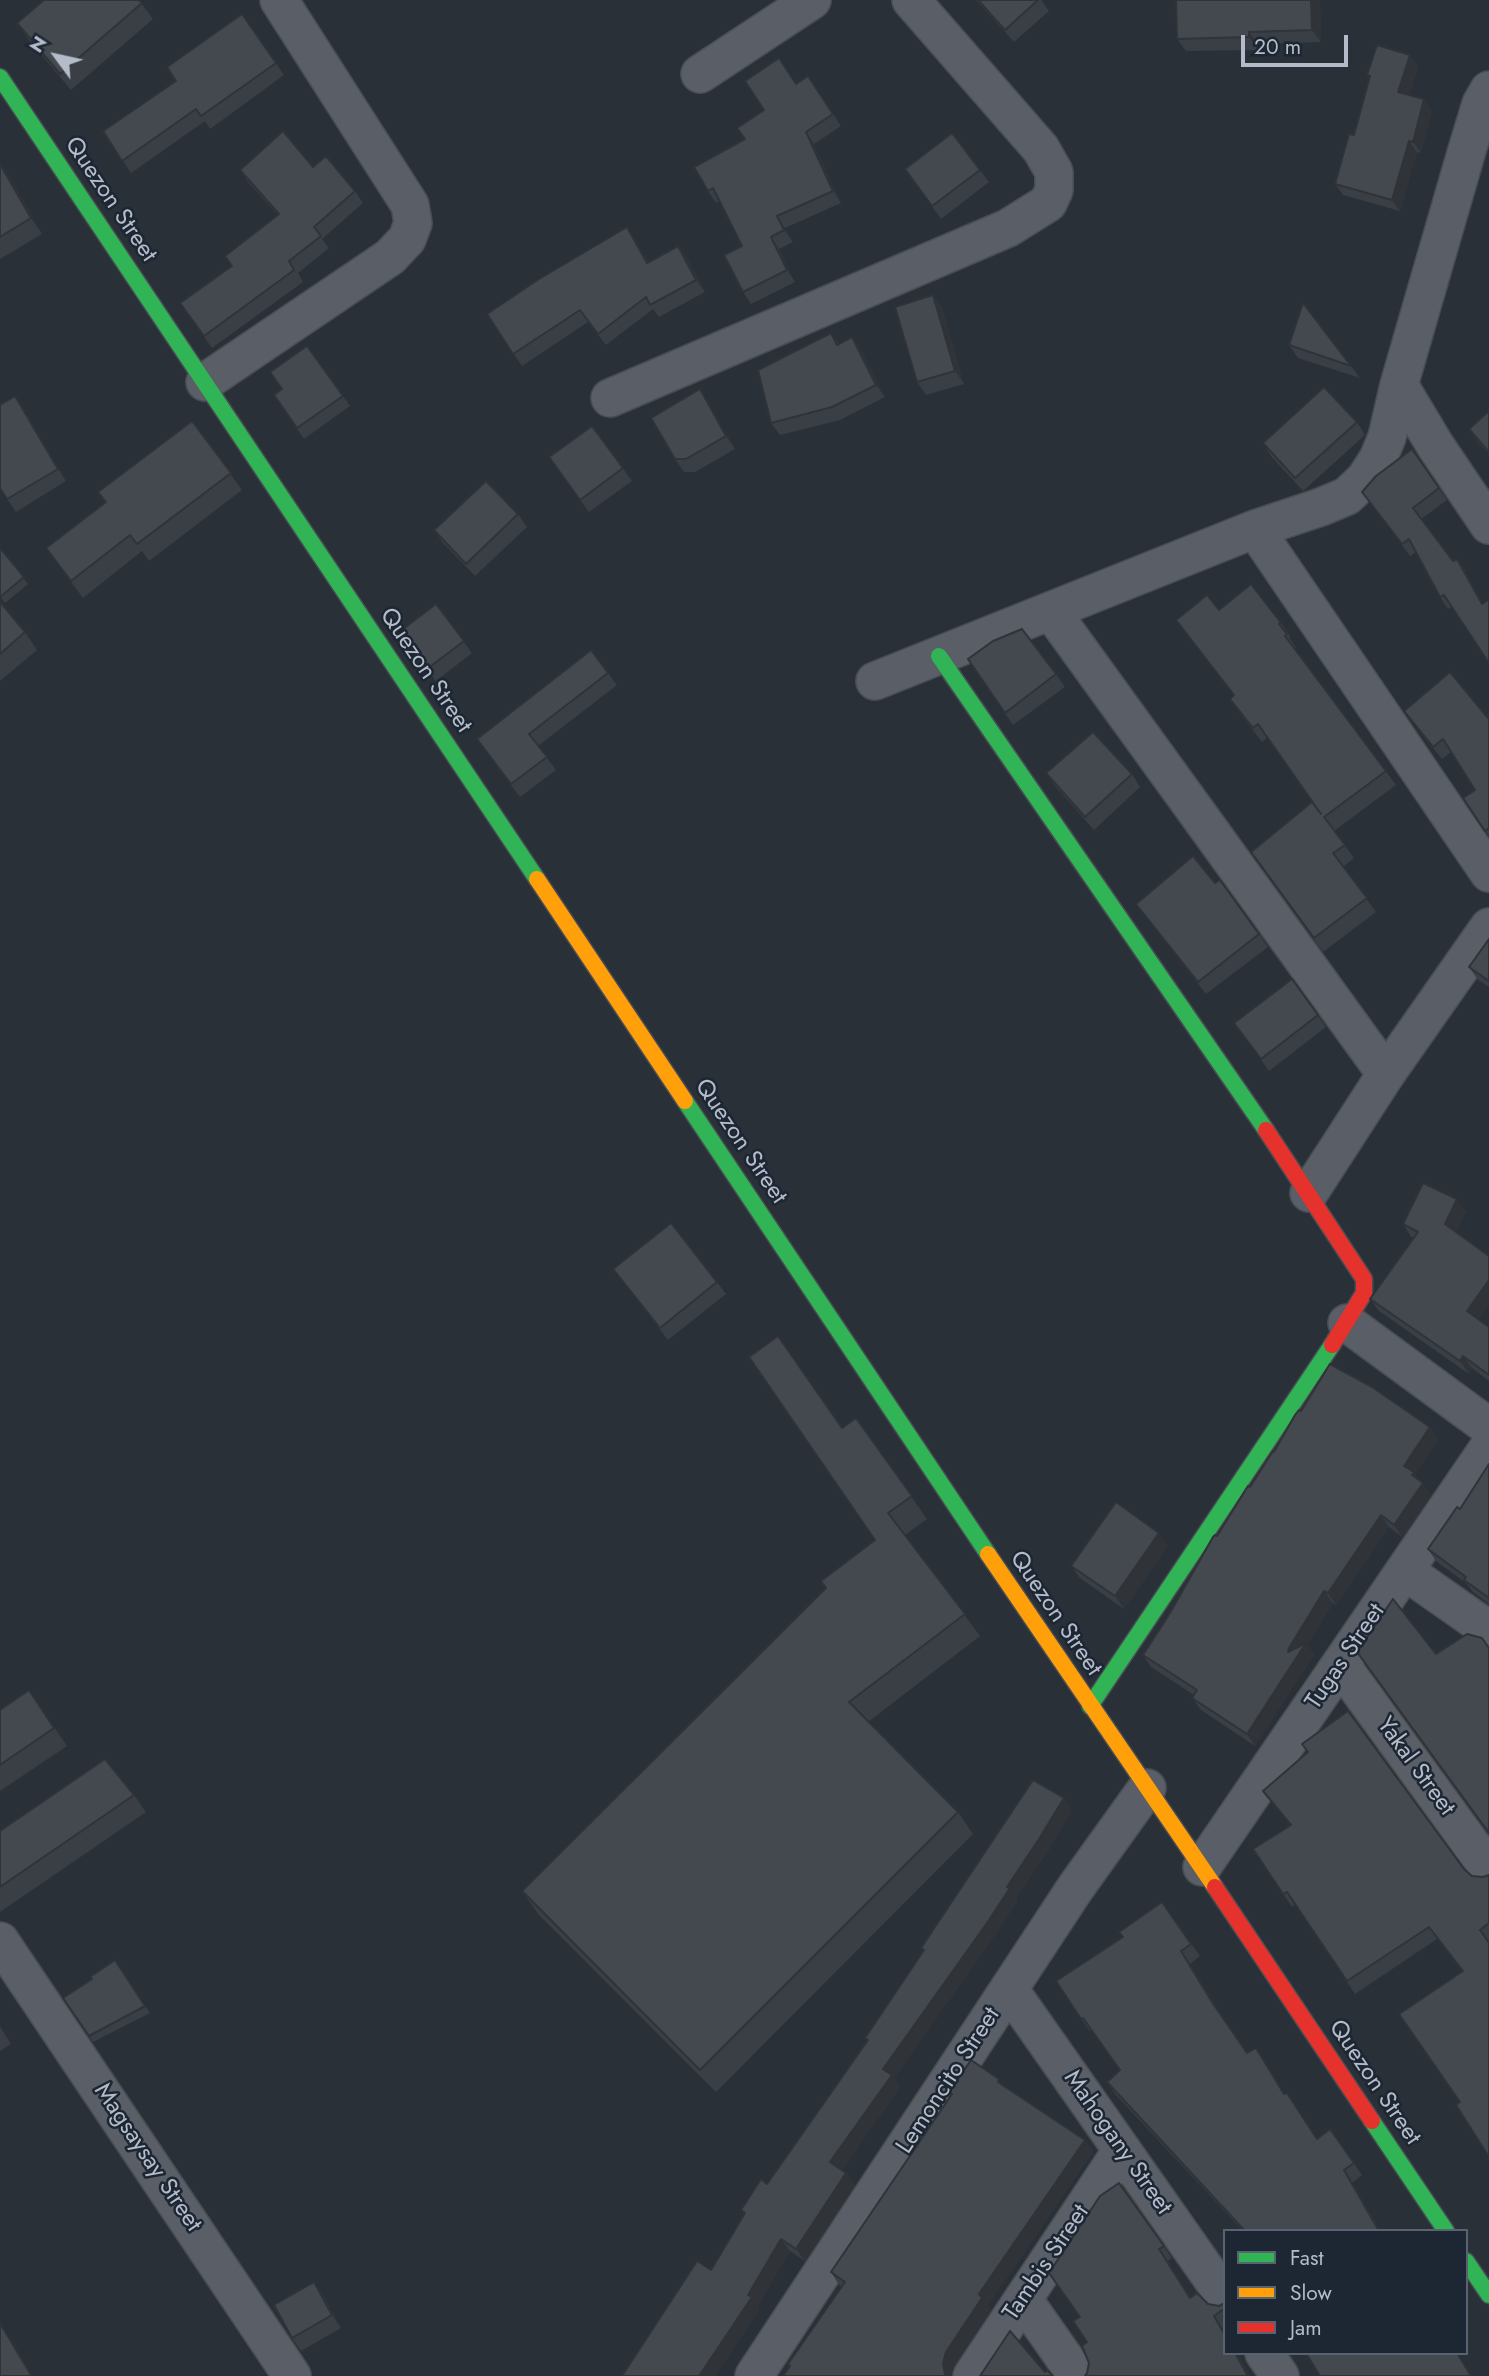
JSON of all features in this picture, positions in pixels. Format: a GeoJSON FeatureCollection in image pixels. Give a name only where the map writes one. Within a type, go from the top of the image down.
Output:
{"type":"FeatureCollection","features":[{"type":"Feature","properties":{"kind":"street"},"geometry":{"type":"LineString","coordinates":[[205,382],[390,257],[407,239],[413,223],[410,205],[279,0]]}},
{"type":"Feature","properties":{"kind":"street"},"geometry":{"type":"LineString","coordinates":[[700,74],[811,0]]}},
{"type":"Feature","properties":{"kind":"street"},"geometry":{"type":"LineString","coordinates":[[610,398],[1009,228],[1048,203],[1054,190],[1054,172],[1041,149],[911,0]]}},
{"type":"Feature","properties":{"kind":"street","name":"Quezon Street"},"geometry":{"type":"LineString","coordinates":[[0,77],[1090,1706],[1202,1867],[1445,2229]]}},
{"type":"Feature","properties":{"kind":"street"},"geometry":{"type":"LineString","coordinates":[[874,681],[1255,529],[1321,507],[1347,496],[1366,479],[1387,437],[1399,385],[1467,150],[1481,104],[1489,90]]}},
{"type":"Feature","properties":{"kind":"street"},"geometry":{"type":"LineString","coordinates":[[1467,150],[1489,182]]}},
{"type":"Feature","properties":{"kind":"street"},"geometry":{"type":"LineString","coordinates":[[1399,385],[1489,525]]}},
{"type":"Feature","properties":{"kind":"street"},"geometry":{"type":"LineString","coordinates":[[1255,529],[1489,873]]}},
{"type":"Feature","properties":{"kind":"street"},"geometry":{"type":"LineString","coordinates":[[1051,611],[1386,1074]]}},
{"type":"Feature","properties":{"kind":"street"},"geometry":{"type":"LineString","coordinates":[[939,656],[1309,1193],[1364,1279],[1364,1293],[1347,1323],[1090,1706]]}},
{"type":"Feature","properties":{"kind":"street"},"geometry":{"type":"LineString","coordinates":[[1309,1193],[1386,1074],[1489,927]]}},
{"type":"Feature","properties":{"kind":"street"},"geometry":{"type":"LineString","coordinates":[[1347,1323],[1489,1427]]}},
{"type":"Feature","properties":{"kind":"street","name":"Tugas Street"},"geometry":{"type":"LineString","coordinates":[[1202,1867],[1489,1447]]}},
{"type":"Feature","properties":{"kind":"street"},"geometry":{"type":"LineString","coordinates":[[1405,1571],[1489,1630]]}},
{"type":"Feature","properties":{"kind":"street","name":"Yakal Street"},"geometry":{"type":"LineString","coordinates":[[1341,1665],[1489,1869]]}},
{"type":"Feature","properties":{"kind":"street","name":"Lemoncito Street"},"geometry":{"type":"LineString","coordinates":[[754,2376],[1076,1887],[1147,1788]]}},
{"type":"Feature","properties":{"kind":"street","name":"Magsaysay Street"},"geometry":{"type":"LineString","coordinates":[[0,1941],[292,2376]]}},
{"type":"Feature","properties":{"kind":"street","name":"Mahogany Street"},"geometry":{"type":"LineString","coordinates":[[1009,1989],[1223,2294]]}},
{"type":"Feature","properties":{"kind":"street","name":"Tambis Street"},"geometry":{"type":"LineString","coordinates":[[972,2376],[1122,2150]]}},
{"type":"Feature","properties":{"kind":"street"},"geometry":{"type":"LineString","coordinates":[[1468,2264],[1489,2295]]}},
{"type":"Feature","properties":{"kind":"street"},"geometry":{"type":"LineString","coordinates":[[1023,2299],[1077,2376]]}},
{"type":"Feature","properties":{"kind":"street"},"geometry":{"type":"LineString","coordinates":[[1265,2355],[1280,2376]]}},
{"type":"Feature","properties":{"kind":"building"},"geometry":{"type":"Polygon","coordinates":[[[44,0],[139,0],[142,3],[60,74],[17,23],[44,0]]]}},
{"type":"Feature","properties":{"kind":"building"},"geometry":{"type":"Polygon","coordinates":[[[978,0],[1038,0],[1005,30],[978,0]]]}},
{"type":"Feature","properties":{"kind":"building"},"geometry":{"type":"Polygon","coordinates":[[[1176,0],[1311,0],[1312,30],[1249,32],[1249,37],[1177,39],[1176,0]]]}},
{"type":"Feature","properties":{"kind":"building"},"geometry":{"type":"Polygon","coordinates":[[[242,14],[276,63],[201,116],[196,109],[122,161],[103,131],[176,81],[167,67],[242,14]]]}},
{"type":"Feature","properties":{"kind":"building"},"geometry":{"type":"Polygon","coordinates":[[[1377,45],[1410,55],[1398,92],[1424,99],[1413,142],[1409,141],[1392,200],[1335,184],[1349,134],[1354,135],[1370,76],[1367,75],[1377,45]]]}},
{"type":"Feature","properties":{"kind":"building"},"geometry":{"type":"Polygon","coordinates":[[[779,58],[796,84],[808,76],[833,114],[806,132],[833,191],[777,216],[784,230],[771,237],[787,270],[743,292],[724,255],[742,246],[713,188],[708,191],[694,167],[745,139],[737,128],[764,110],[745,81],[779,58]]]}},
{"type":"Feature","properties":{"kind":"building"},"geometry":{"type":"Polygon","coordinates":[[[283,131],[313,167],[326,156],[355,191],[314,227],[321,236],[289,261],[294,270],[204,336],[180,303],[232,266],[225,256],[279,214],[240,170],[283,131]]]}},
{"type":"Feature","properties":{"kind":"building"},"geometry":{"type":"Polygon","coordinates":[[[952,133],[980,170],[932,206],[905,169],[952,133]]]}},
{"type":"Feature","properties":{"kind":"building"},"geometry":{"type":"Polygon","coordinates":[[[0,164],[31,218],[0,237],[0,164]]]}},
{"type":"Feature","properties":{"kind":"building"},"geometry":{"type":"Polygon","coordinates":[[[627,227],[647,263],[678,246],[696,280],[650,305],[646,297],[598,334],[580,310],[513,354],[487,314],[539,279],[627,227]]]}},
{"type":"Feature","properties":{"kind":"building"},"geometry":{"type":"Polygon","coordinates":[[[933,295],[955,371],[917,382],[895,307],[933,295]]]}},
{"type":"Feature","properties":{"kind":"building"},"geometry":{"type":"Polygon","coordinates":[[[1303,303],[1351,366],[1289,345],[1303,303]]]}},
{"type":"Feature","properties":{"kind":"building"},"geometry":{"type":"Polygon","coordinates":[[[831,333],[837,345],[852,337],[876,385],[832,407],[771,423],[758,370],[831,333]]]}},
{"type":"Feature","properties":{"kind":"building"},"geometry":{"type":"Polygon","coordinates":[[[307,346],[343,396],[297,428],[274,395],[282,389],[270,372],[307,346]]]}},
{"type":"Feature","properties":{"kind":"building"},"geometry":{"type":"Polygon","coordinates":[[[1324,387],[1357,422],[1295,478],[1263,443],[1324,387]]]}},
{"type":"Feature","properties":{"kind":"building"},"geometry":{"type":"Polygon","coordinates":[[[700,389],[726,436],[686,459],[675,459],[651,418],[700,389]]]}},
{"type":"Feature","properties":{"kind":"building"},"geometry":{"type":"Polygon","coordinates":[[[15,396],[58,469],[7,499],[0,488],[0,405],[15,396]]]}},
{"type":"Feature","properties":{"kind":"building"},"geometry":{"type":"Polygon","coordinates":[[[1489,411],[1489,452],[1469,429],[1489,411]]]}},
{"type":"Feature","properties":{"kind":"building"},"geometry":{"type":"Polygon","coordinates":[[[192,421],[231,473],[137,544],[130,535],[71,581],[46,548],[106,502],[98,492],[192,421]]]}},
{"type":"Feature","properties":{"kind":"building"},"geometry":{"type":"Polygon","coordinates":[[[592,426],[623,468],[580,500],[549,457],[592,426]]]}},
{"type":"Feature","properties":{"kind":"building"},"geometry":{"type":"Polygon","coordinates":[[[1412,449],[1439,488],[1413,508],[1453,561],[1457,559],[1482,604],[1489,599],[1489,663],[1444,595],[1440,597],[1409,539],[1402,544],[1362,492],[1376,476],[1412,449]]]}},
{"type":"Feature","properties":{"kind":"building"},"geometry":{"type":"Polygon","coordinates":[[[486,481],[518,514],[466,564],[434,530],[486,481]]]}},
{"type":"Feature","properties":{"kind":"building"},"geometry":{"type":"Polygon","coordinates":[[[0,548],[24,577],[0,597],[0,548]]]}},
{"type":"Feature","properties":{"kind":"building"},"geometry":{"type":"Polygon","coordinates":[[[1251,584],[1281,623],[1279,624],[1287,634],[1285,636],[1386,771],[1324,817],[1345,845],[1333,853],[1367,898],[1314,938],[1251,852],[1312,802],[1321,814],[1258,724],[1253,728],[1230,699],[1234,695],[1176,620],[1207,595],[1219,610],[1251,584]]]}},
{"type":"Feature","properties":{"kind":"building"},"geometry":{"type":"Polygon","coordinates":[[[0,602],[25,632],[0,654],[0,602]]]}},
{"type":"Feature","properties":{"kind":"building"},"geometry":{"type":"Polygon","coordinates":[[[436,604],[464,641],[427,669],[399,632],[436,604]]]}},
{"type":"Feature","properties":{"kind":"building"},"geometry":{"type":"Polygon","coordinates":[[[1022,629],[1056,674],[1005,713],[968,659],[993,641],[1022,629]]]}},
{"type":"Feature","properties":{"kind":"building"},"geometry":{"type":"Polygon","coordinates":[[[591,650],[608,673],[529,734],[547,757],[511,784],[477,739],[591,650]]]}},
{"type":"Feature","properties":{"kind":"building"},"geometry":{"type":"Polygon","coordinates":[[[1450,672],[1489,718],[1489,828],[1485,831],[1463,798],[1475,790],[1443,739],[1433,747],[1404,711],[1450,672]]]}},
{"type":"Feature","properties":{"kind":"building"},"geometry":{"type":"Polygon","coordinates":[[[1093,732],[1132,774],[1085,817],[1046,773],[1093,732]]]}},
{"type":"Feature","properties":{"kind":"building"},"geometry":{"type":"Polygon","coordinates":[[[1193,856],[1215,883],[1220,880],[1259,934],[1198,982],[1136,904],[1193,856]]]}},
{"type":"Feature","properties":{"kind":"building"},"geometry":{"type":"Polygon","coordinates":[[[1489,939],[1489,981],[1469,967],[1489,939]]]}},
{"type":"Feature","properties":{"kind":"building"},"geometry":{"type":"Polygon","coordinates":[[[1292,979],[1318,1015],[1261,1059],[1234,1023],[1292,979]]]}},
{"type":"Feature","properties":{"kind":"building"},"geometry":{"type":"Polygon","coordinates":[[[1423,1183],[1457,1199],[1445,1224],[1489,1256],[1489,1280],[1467,1311],[1489,1327],[1489,1375],[1463,1356],[1460,1361],[1370,1299],[1418,1232],[1403,1224],[1423,1183]]]}},
{"type":"Feature","properties":{"kind":"building"},"geometry":{"type":"Polygon","coordinates":[[[671,1223],[717,1282],[660,1328],[613,1269],[671,1223]]]}},
{"type":"Feature","properties":{"kind":"building"},"geometry":{"type":"Polygon","coordinates":[[[778,1336],[842,1428],[856,1418],[912,1496],[888,1513],[965,1614],[849,1702],[958,1812],[700,2070],[522,1891],[826,1588],[821,1581],[875,1540],[749,1357],[778,1336]]]}},
{"type":"Feature","properties":{"kind":"building"},"geometry":{"type":"Polygon","coordinates":[[[1330,1364],[1372,1387],[1430,1427],[1404,1466],[1414,1472],[1412,1475],[1423,1483],[1394,1525],[1381,1515],[1328,1593],[1324,1591],[1288,1652],[1306,1643],[1247,1734],[1192,1698],[1197,1690],[1143,1655],[1213,1537],[1217,1536],[1248,1486],[1250,1487],[1274,1452],[1295,1415],[1301,1411],[1330,1364]]]}},
{"type":"Feature","properties":{"kind":"building"},"geometry":{"type":"Polygon","coordinates":[[[1489,1464],[1489,1598],[1428,1549],[1457,1507],[1460,1509],[1489,1464]]]}},
{"type":"Feature","properties":{"kind":"building"},"geometry":{"type":"Polygon","coordinates":[[[1116,1502],[1159,1533],[1115,1596],[1071,1566],[1116,1502]]]}},
{"type":"Feature","properties":{"kind":"building"},"geometry":{"type":"Polygon","coordinates":[[[1393,1599],[1436,1654],[1467,1634],[1482,1638],[1489,1648],[1489,1833],[1357,1652],[1393,1599]]]}},
{"type":"Feature","properties":{"kind":"building"},"geometry":{"type":"Polygon","coordinates":[[[29,1690],[54,1728],[0,1765],[0,1710],[29,1690]]]}},
{"type":"Feature","properties":{"kind":"building"},"geometry":{"type":"Polygon","coordinates":[[[1348,1711],[1464,1869],[1472,1876],[1489,1875],[1489,1923],[1480,1930],[1489,1943],[1489,2157],[1456,2105],[1460,2102],[1399,2014],[1463,1971],[1429,1927],[1347,1981],[1287,1892],[1283,1894],[1253,1849],[1291,1825],[1263,1791],[1308,1752],[1302,1744],[1348,1711]]]}},
{"type":"Feature","properties":{"kind":"building"},"geometry":{"type":"Polygon","coordinates":[[[105,1759],[134,1795],[0,1887],[0,1831],[105,1759]]]}},
{"type":"Feature","properties":{"kind":"building"},"geometry":{"type":"Polygon","coordinates":[[[1033,1780],[1064,1798],[987,1923],[883,2069],[892,2075],[830,2162],[846,2173],[796,2249],[781,2239],[748,2295],[752,2297],[699,2376],[622,2376],[697,2261],[711,2270],[745,2213],[741,2210],[761,2179],[767,2184],[868,2040],[865,2038],[924,1950],[921,1948],[1033,1780]]]}},
{"type":"Feature","properties":{"kind":"building"},"geometry":{"type":"Polygon","coordinates":[[[1162,1902],[1191,1944],[1181,1951],[1247,2053],[1256,2048],[1284,2094],[1287,2093],[1317,2139],[1330,2129],[1354,2163],[1344,2170],[1378,2229],[1243,2229],[1107,2082],[1120,2070],[1056,1981],[1123,1937],[1119,1932],[1162,1902]]]}},
{"type":"Feature","properties":{"kind":"building"},"geometry":{"type":"Polygon","coordinates":[[[115,1960],[145,2006],[89,2036],[63,1998],[115,1960]]]}},
{"type":"Feature","properties":{"kind":"building"},"geometry":{"type":"Polygon","coordinates":[[[971,2060],[999,2079],[998,2082],[1085,2140],[979,2294],[982,2298],[946,2352],[943,2363],[947,2376],[783,2376],[790,2366],[788,2364],[845,2282],[831,2272],[952,2094],[949,2092],[971,2060]]]}},
{"type":"Feature","properties":{"kind":"building"},"geometry":{"type":"Polygon","coordinates":[[[1119,2183],[1164,2246],[1159,2249],[1190,2298],[1197,2293],[1208,2304],[1223,2304],[1223,2309],[1214,2316],[1223,2332],[1223,2355],[1236,2355],[1248,2376],[1085,2376],[1089,2363],[1082,2346],[1087,2342],[1073,2321],[1080,2317],[1049,2273],[1100,2196],[1119,2183]]]}},
{"type":"Feature","properties":{"kind":"building"},"geometry":{"type":"Polygon","coordinates":[[[314,2282],[332,2315],[292,2338],[274,2305],[314,2282]]]}},
{"type":"Feature","properties":{"kind":"building"},"geometry":{"type":"Polygon","coordinates":[[[0,2323],[31,2375],[0,2376],[0,2323]]]}},
{"type":"Feature","properties":{"kind":"building"},"geometry":{"type":"Polygon","coordinates":[[[1010,2331],[1045,2372],[1047,2370],[1053,2376],[980,2376],[1010,2331]]]}},
{"type":"Feature","properties":{"kind":"building"},"geometry":{"type":"Polygon","coordinates":[[[1307,2355],[1458,2355],[1471,2376],[1320,2376],[1307,2355]]]}},
{"type":"Feature","properties":{"kind":"traffic: fast"},"geometry":{"type":"LineString","coordinates":[[0,77],[537,879]]}},
{"type":"Feature","properties":{"kind":"traffic: fast"},"geometry":{"type":"LineString","coordinates":[[939,656],[1266,1130]]}},
{"type":"Feature","properties":{"kind":"traffic: fast"},"geometry":{"type":"LineString","coordinates":[[685,1101],[988,1554]]}},
{"type":"Feature","properties":{"kind":"traffic: fast"},"geometry":{"type":"LineString","coordinates":[[1090,1706],[1332,1345]]}},
{"type":"Feature","properties":{"kind":"traffic: fast"},"geometry":{"type":"LineString","coordinates":[[1372,2121],[1445,2229]]}},
{"type":"Feature","properties":{"kind":"traffic: fast"},"geometry":{"type":"LineString","coordinates":[[1468,2264],[1489,2295]]}},
{"type":"Feature","properties":{"kind":"traffic: slow"},"geometry":{"type":"LineString","coordinates":[[537,879],[685,1101]]}},
{"type":"Feature","properties":{"kind":"traffic: slow"},"geometry":{"type":"LineString","coordinates":[[988,1554],[1215,1887]]}},
{"type":"Feature","properties":{"kind":"traffic: jam"},"geometry":{"type":"LineString","coordinates":[[1266,1130],[1364,1279],[1364,1293],[1332,1345]]}},
{"type":"Feature","properties":{"kind":"traffic: jam"},"geometry":{"type":"LineString","coordinates":[[1215,1887],[1372,2121]]}}]}
